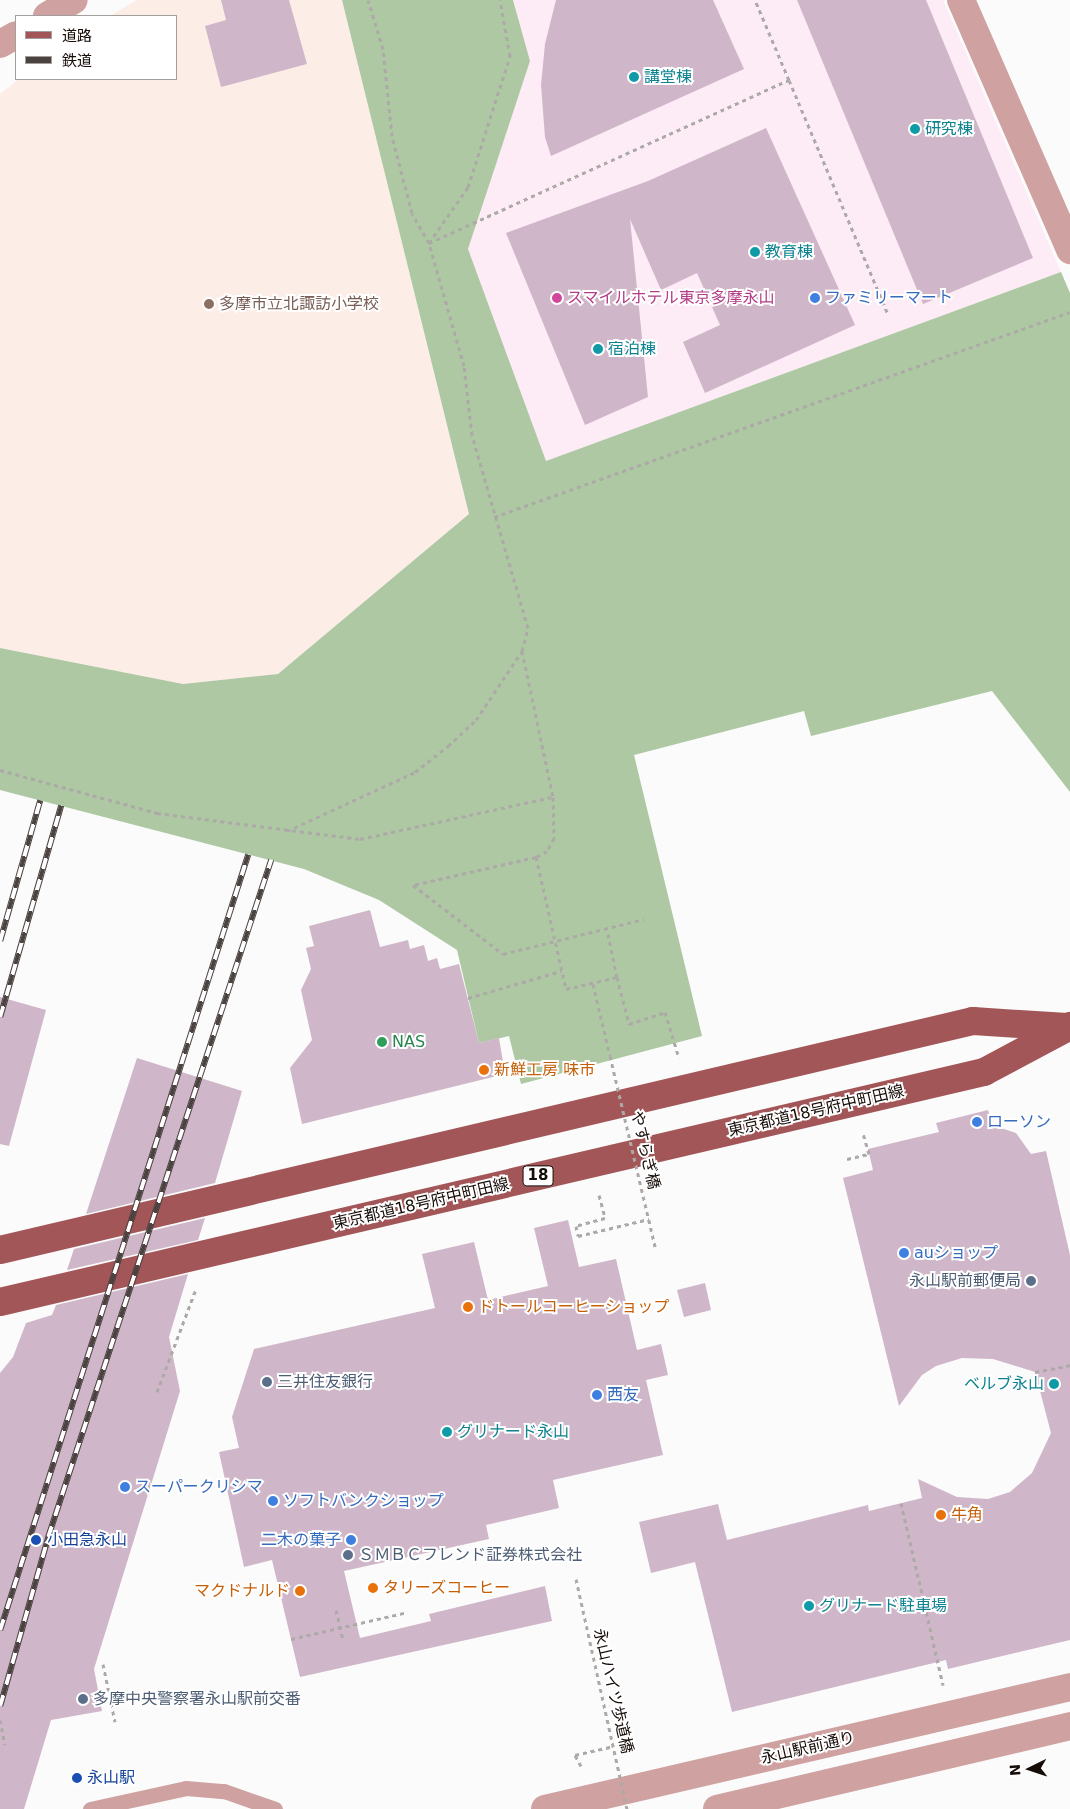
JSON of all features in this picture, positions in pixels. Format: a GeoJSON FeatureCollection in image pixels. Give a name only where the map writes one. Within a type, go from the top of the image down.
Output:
{"type":"FeatureCollection","features":[{"type":"Feature","properties":{"kind":"main road","name":"東京都道18号府中町田線"},"geometry":{"type":"LineString","coordinates":[[0,1250],[973,1021],[1069,1032]]}},
{"type":"Feature","properties":{"kind":"main road","name":"東京都道18号府中町田線"},"geometry":{"type":"LineString","coordinates":[[0,1302],[984,1072],[1069,1032]]}},
{"type":"Feature","properties":{"kind":"street"},"geometry":{"type":"LineString","coordinates":[[961,0],[1070,250]]}},
{"type":"Feature","properties":{"kind":"street"},"geometry":{"type":"LineString","coordinates":[[0,44],[15,35]]}},
{"type":"Feature","properties":{"kind":"street","name":"永山駅前通り"},"geometry":{"type":"LineString","coordinates":[[545,1809],[1070,1687]]}},
{"type":"Feature","properties":{"kind":"street"},"geometry":{"type":"LineString","coordinates":[[717,1809],[1070,1726]]}},
{"type":"Feature","properties":{"kind":"lane"},"geometry":{"type":"LineString","coordinates":[[91,1809],[186,1788],[224,1790],[275,1809]]}},
{"type":"Feature","properties":{"kind":"path"},"geometry":{"type":"LineString","coordinates":[[286,831],[415,772],[476,720],[522,651],[528,628],[494,517],[472,434],[464,366],[428,243],[412,213],[392,136],[383,49],[368,0]]}},
{"type":"Feature","properties":{"kind":"path"},"geometry":{"type":"LineString","coordinates":[[428,243],[468,187],[510,56],[500,0]]}},
{"type":"Feature","properties":{"kind":"path"},"geometry":{"type":"LineString","coordinates":[[756,0],[887,312]]}},
{"type":"Feature","properties":{"kind":"path"},"geometry":{"type":"LineString","coordinates":[[428,243],[789,80]]}},
{"type":"Feature","properties":{"kind":"path"},"geometry":{"type":"LineString","coordinates":[[494,517],[1070,312]]}},
{"type":"Feature","properties":{"kind":"path"},"geometry":{"type":"LineString","coordinates":[[522,651],[553,797],[554,838],[547,851],[536,857],[413,885],[503,954],[554,940],[607,930],[644,918]]}},
{"type":"Feature","properties":{"kind":"path"},"geometry":{"type":"LineString","coordinates":[[0,770],[156,813],[360,839],[553,797]]}},
{"type":"Feature","properties":{"kind":"path"},"geometry":{"type":"LineString","coordinates":[[536,857],[566,989],[617,978]]}},
{"type":"Feature","properties":{"kind":"path"},"geometry":{"type":"LineString","coordinates":[[607,930],[629,1024],[665,1012],[680,1063]]}},
{"type":"Feature","properties":{"kind":"path"},"geometry":{"type":"LineString","coordinates":[[468,998],[562,972]]}},
{"type":"Feature","properties":{"kind":"path","name":"やすらぎ橋"},"geometry":{"type":"LineString","coordinates":[[593,984],[656,1250]]}},
{"type":"Feature","properties":{"kind":"path"},"geometry":{"type":"LineString","coordinates":[[847,1159],[869,1154],[865,1138]]}},
{"type":"Feature","properties":{"kind":"path"},"geometry":{"type":"LineString","coordinates":[[599,1193],[605,1218],[576,1226],[578,1236],[649,1219]]}},
{"type":"Feature","properties":{"kind":"path"},"geometry":{"type":"LineString","coordinates":[[157,1392],[198,1284]]}},
{"type":"Feature","properties":{"kind":"path"},"geometry":{"type":"LineString","coordinates":[[1035,1372],[1070,1365]]}},
{"type":"Feature","properties":{"kind":"path"},"geometry":{"type":"LineString","coordinates":[[901,1503],[945,1694]]}},
{"type":"Feature","properties":{"kind":"path","name":"永山ハイツ歩道橋"},"geometry":{"type":"LineString","coordinates":[[576,1579],[627,1809]]}},
{"type":"Feature","properties":{"kind":"path"},"geometry":{"type":"LineString","coordinates":[[336,1610],[343,1641]]}},
{"type":"Feature","properties":{"kind":"path"},"geometry":{"type":"LineString","coordinates":[[291,1639],[404,1613]]}},
{"type":"Feature","properties":{"kind":"path"},"geometry":{"type":"LineString","coordinates":[[103,1664],[115,1722]]}},
{"type":"Feature","properties":{"kind":"path"},"geometry":{"type":"LineString","coordinates":[[0,1720],[5,1745]]}},
{"type":"Feature","properties":{"kind":"path"},"geometry":{"type":"LineString","coordinates":[[585,1765],[578,1766],[575,1755],[613,1746]]}},
{"type":"Feature","properties":{"kind":"shaded area","name":"多摩市立北諏訪小学校"},"geometry":{"type":"Polygon","coordinates":[[[137,0],[342,0],[469,514],[278,674],[183,684],[0,648],[0,94],[18,80],[178,80],[178,15],[112,15],[137,0]]]}},
{"type":"Feature","properties":{"kind":"shaded area"},"geometry":{"type":"Polygon","coordinates":[[[513,0],[943,0],[1061,272],[546,461],[468,249],[530,61],[513,0]]]}},
{"type":"Feature","properties":{"kind":"green space"},"geometry":{"type":"Polygon","coordinates":[[[342,0],[513,0],[530,61],[468,249],[546,461],[1061,272],[1070,293],[1070,792],[992,691],[811,736],[804,711],[634,755],[702,1036],[521,1084],[509,1036],[479,1043],[457,950],[379,900],[304,869],[0,790],[0,648],[183,684],[278,674],[469,514],[342,0]]]}},
{"type":"Feature","properties":{"kind":"building"},"geometry":{"type":"Polygon","coordinates":[[[221,0],[289,0],[307,64],[221,87],[205,26],[226,20],[221,0]]]}},
{"type":"Feature","properties":{"kind":"building","name":"講堂棟"},"geometry":{"type":"Polygon","coordinates":[[[556,0],[713,0],[744,69],[551,156],[545,137],[541,85],[545,44],[556,0]]]}},
{"type":"Feature","properties":{"kind":"building","name":"研究棟"},"geometry":{"type":"Polygon","coordinates":[[[797,0],[926,0],[1033,258],[923,304],[797,0]]]}},
{"type":"Feature","properties":{"kind":"building"},"geometry":{"type":"Polygon","coordinates":[[[766,128],[855,325],[705,393],[683,342],[720,325],[697,273],[661,290],[630,219],[648,397],[585,425],[506,233],[648,181],[766,128]]]}},
{"type":"Feature","properties":{"kind":"building"},"geometry":{"type":"Polygon","coordinates":[[[370,910],[380,947],[408,940],[410,949],[424,945],[428,961],[437,958],[440,969],[459,964],[479,1043],[499,1038],[505,1074],[302,1124],[290,1068],[312,1040],[301,990],[311,969],[306,948],[314,946],[309,926],[370,910]]]}},
{"type":"Feature","properties":{"kind":"building"},"geometry":{"type":"Polygon","coordinates":[[[0,997],[46,1010],[9,1146],[0,1144],[0,997]]]}},
{"type":"Feature","properties":{"kind":"building"},"geometry":{"type":"Polygon","coordinates":[[[137,1058],[242,1091],[215,1183],[86,1214],[137,1058]]]}},
{"type":"Feature","properties":{"kind":"building","name":"ベルブ永山"},"geometry":{"type":"Polygon","coordinates":[[[988,1110],[992,1125],[1016,1133],[1031,1154],[1046,1151],[1070,1255],[1070,1640],[948,1669],[946,1660],[732,1712],[695,1562],[651,1573],[639,1522],[718,1504],[727,1540],[868,1505],[869,1511],[922,1498],[918,1479],[957,1497],[988,1499],[1010,1492],[1032,1473],[1051,1433],[1035,1372],[993,1359],[962,1358],[936,1366],[922,1375],[899,1406],[843,1178],[873,1170],[868,1149],[939,1132],[936,1123],[988,1110]]]}},
{"type":"Feature","properties":{"kind":"building"},"geometry":{"type":"Polygon","coordinates":[[[205,1218],[198,1240],[67,1270],[74,1249],[205,1218]]]}},
{"type":"Feature","properties":{"kind":"building","name":"グリナード永山"},"geometry":{"type":"Polygon","coordinates":[[[568,1220],[579,1267],[616,1259],[637,1350],[661,1344],[668,1375],[646,1380],[663,1455],[553,1480],[559,1508],[486,1525],[489,1539],[344,1571],[360,1638],[431,1621],[429,1614],[545,1586],[552,1621],[300,1677],[272,1560],[244,1567],[219,1452],[239,1448],[232,1417],[254,1349],[435,1308],[422,1254],[474,1242],[488,1300],[548,1286],[534,1228],[568,1220]]]}},
{"type":"Feature","properties":{"kind":"building"},"geometry":{"type":"Polygon","coordinates":[[[188,1274],[169,1337],[180,1391],[94,1669],[102,1711],[51,1720],[24,1809],[0,1809],[0,1373],[13,1357],[26,1323],[52,1315],[56,1305],[188,1274]]]}},
{"type":"Feature","properties":{"kind":"building"},"geometry":{"type":"Polygon","coordinates":[[[705,1283],[711,1310],[684,1317],[677,1290],[705,1283]]]}},
{"type":"Feature","properties":{"kind":"railway"},"geometry":{"type":"LineString","coordinates":[[0,941],[40,801]]}},
{"type":"Feature","properties":{"kind":"railway"},"geometry":{"type":"LineString","coordinates":[[0,1017],[61,806]]}},
{"type":"Feature","properties":{"kind":"railway"},"geometry":{"type":"LineString","coordinates":[[0,1630],[248,855]]}},
{"type":"Feature","properties":{"kind":"railway"},"geometry":{"type":"LineString","coordinates":[[0,1706],[48,1537],[271,860]]}},
{"type":"Feature","properties":{"kind":"place","name":"講堂棟"},"geometry":{"type":"Point","coordinates":[634,77]}},
{"type":"Feature","properties":{"kind":"place","name":"研究棟"},"geometry":{"type":"Point","coordinates":[915,129]}},
{"type":"Feature","properties":{"kind":"place","name":"教育棟"},"geometry":{"type":"Point","coordinates":[755,252]}},
{"type":"Feature","properties":{"kind":"place","name":"スマイルホテル東京多摩永山"},"geometry":{"type":"Point","coordinates":[557,298]}},
{"type":"Feature","properties":{"kind":"place","name":"ファミリーマート"},"geometry":{"type":"Point","coordinates":[815,298]}},
{"type":"Feature","properties":{"kind":"place","name":"多摩市立北諏訪小学校"},"geometry":{"type":"Point","coordinates":[209,304]}},
{"type":"Feature","properties":{"kind":"place","name":"宿泊棟"},"geometry":{"type":"Point","coordinates":[598,349]}},
{"type":"Feature","properties":{"kind":"place","name":"NAS"},"geometry":{"type":"Point","coordinates":[382,1042]}},
{"type":"Feature","properties":{"kind":"place","name":"新鮮工房 味市"},"geometry":{"type":"Point","coordinates":[484,1070]}},
{"type":"Feature","properties":{"kind":"place","name":"ローソン"},"geometry":{"type":"Point","coordinates":[977,1122]}},
{"type":"Feature","properties":{"kind":"place","name":"auショップ"},"geometry":{"type":"Point","coordinates":[904,1253]}},
{"type":"Feature","properties":{"kind":"place","name":"永山駅前郵便局"},"geometry":{"type":"Point","coordinates":[1031,1281]}},
{"type":"Feature","properties":{"kind":"place","name":"ドトールコーヒーショップ"},"geometry":{"type":"Point","coordinates":[468,1307]}},
{"type":"Feature","properties":{"kind":"place","name":"三井住友銀行"},"geometry":{"type":"Point","coordinates":[267,1382]}},
{"type":"Feature","properties":{"kind":"place","name":"ベルブ永山"},"geometry":{"type":"Point","coordinates":[1054,1384]}},
{"type":"Feature","properties":{"kind":"place","name":"西友"},"geometry":{"type":"Point","coordinates":[597,1395]}},
{"type":"Feature","properties":{"kind":"place","name":"グリナード永山"},"geometry":{"type":"Point","coordinates":[447,1432]}},
{"type":"Feature","properties":{"kind":"place","name":"スーパークリシマ"},"geometry":{"type":"Point","coordinates":[125,1487]}},
{"type":"Feature","properties":{"kind":"place","name":"ソフトバンクショップ"},"geometry":{"type":"Point","coordinates":[273,1501]}},
{"type":"Feature","properties":{"kind":"place","name":"牛角"},"geometry":{"type":"Point","coordinates":[941,1515]}},
{"type":"Feature","properties":{"kind":"place","name":"小田急永山"},"geometry":{"type":"Point","coordinates":[36,1540]}},
{"type":"Feature","properties":{"kind":"place","name":"二木の菓子"},"geometry":{"type":"Point","coordinates":[351,1540]}},
{"type":"Feature","properties":{"kind":"place","name":"ＳＭＢＣフレンド証券株式会社"},"geometry":{"type":"Point","coordinates":[348,1555]}},
{"type":"Feature","properties":{"kind":"place","name":"タリーズコーヒー"},"geometry":{"type":"Point","coordinates":[373,1588]}},
{"type":"Feature","properties":{"kind":"place","name":"マクドナルド"},"geometry":{"type":"Point","coordinates":[300,1591]}},
{"type":"Feature","properties":{"kind":"place","name":"グリナード駐車場"},"geometry":{"type":"Point","coordinates":[809,1606]}},
{"type":"Feature","properties":{"kind":"place","name":"多摩中央警察署永山駅前交番"},"geometry":{"type":"Point","coordinates":[83,1699]}},
{"type":"Feature","properties":{"kind":"place","name":"永山駅"},"geometry":{"type":"Point","coordinates":[77,1778]}}]}
